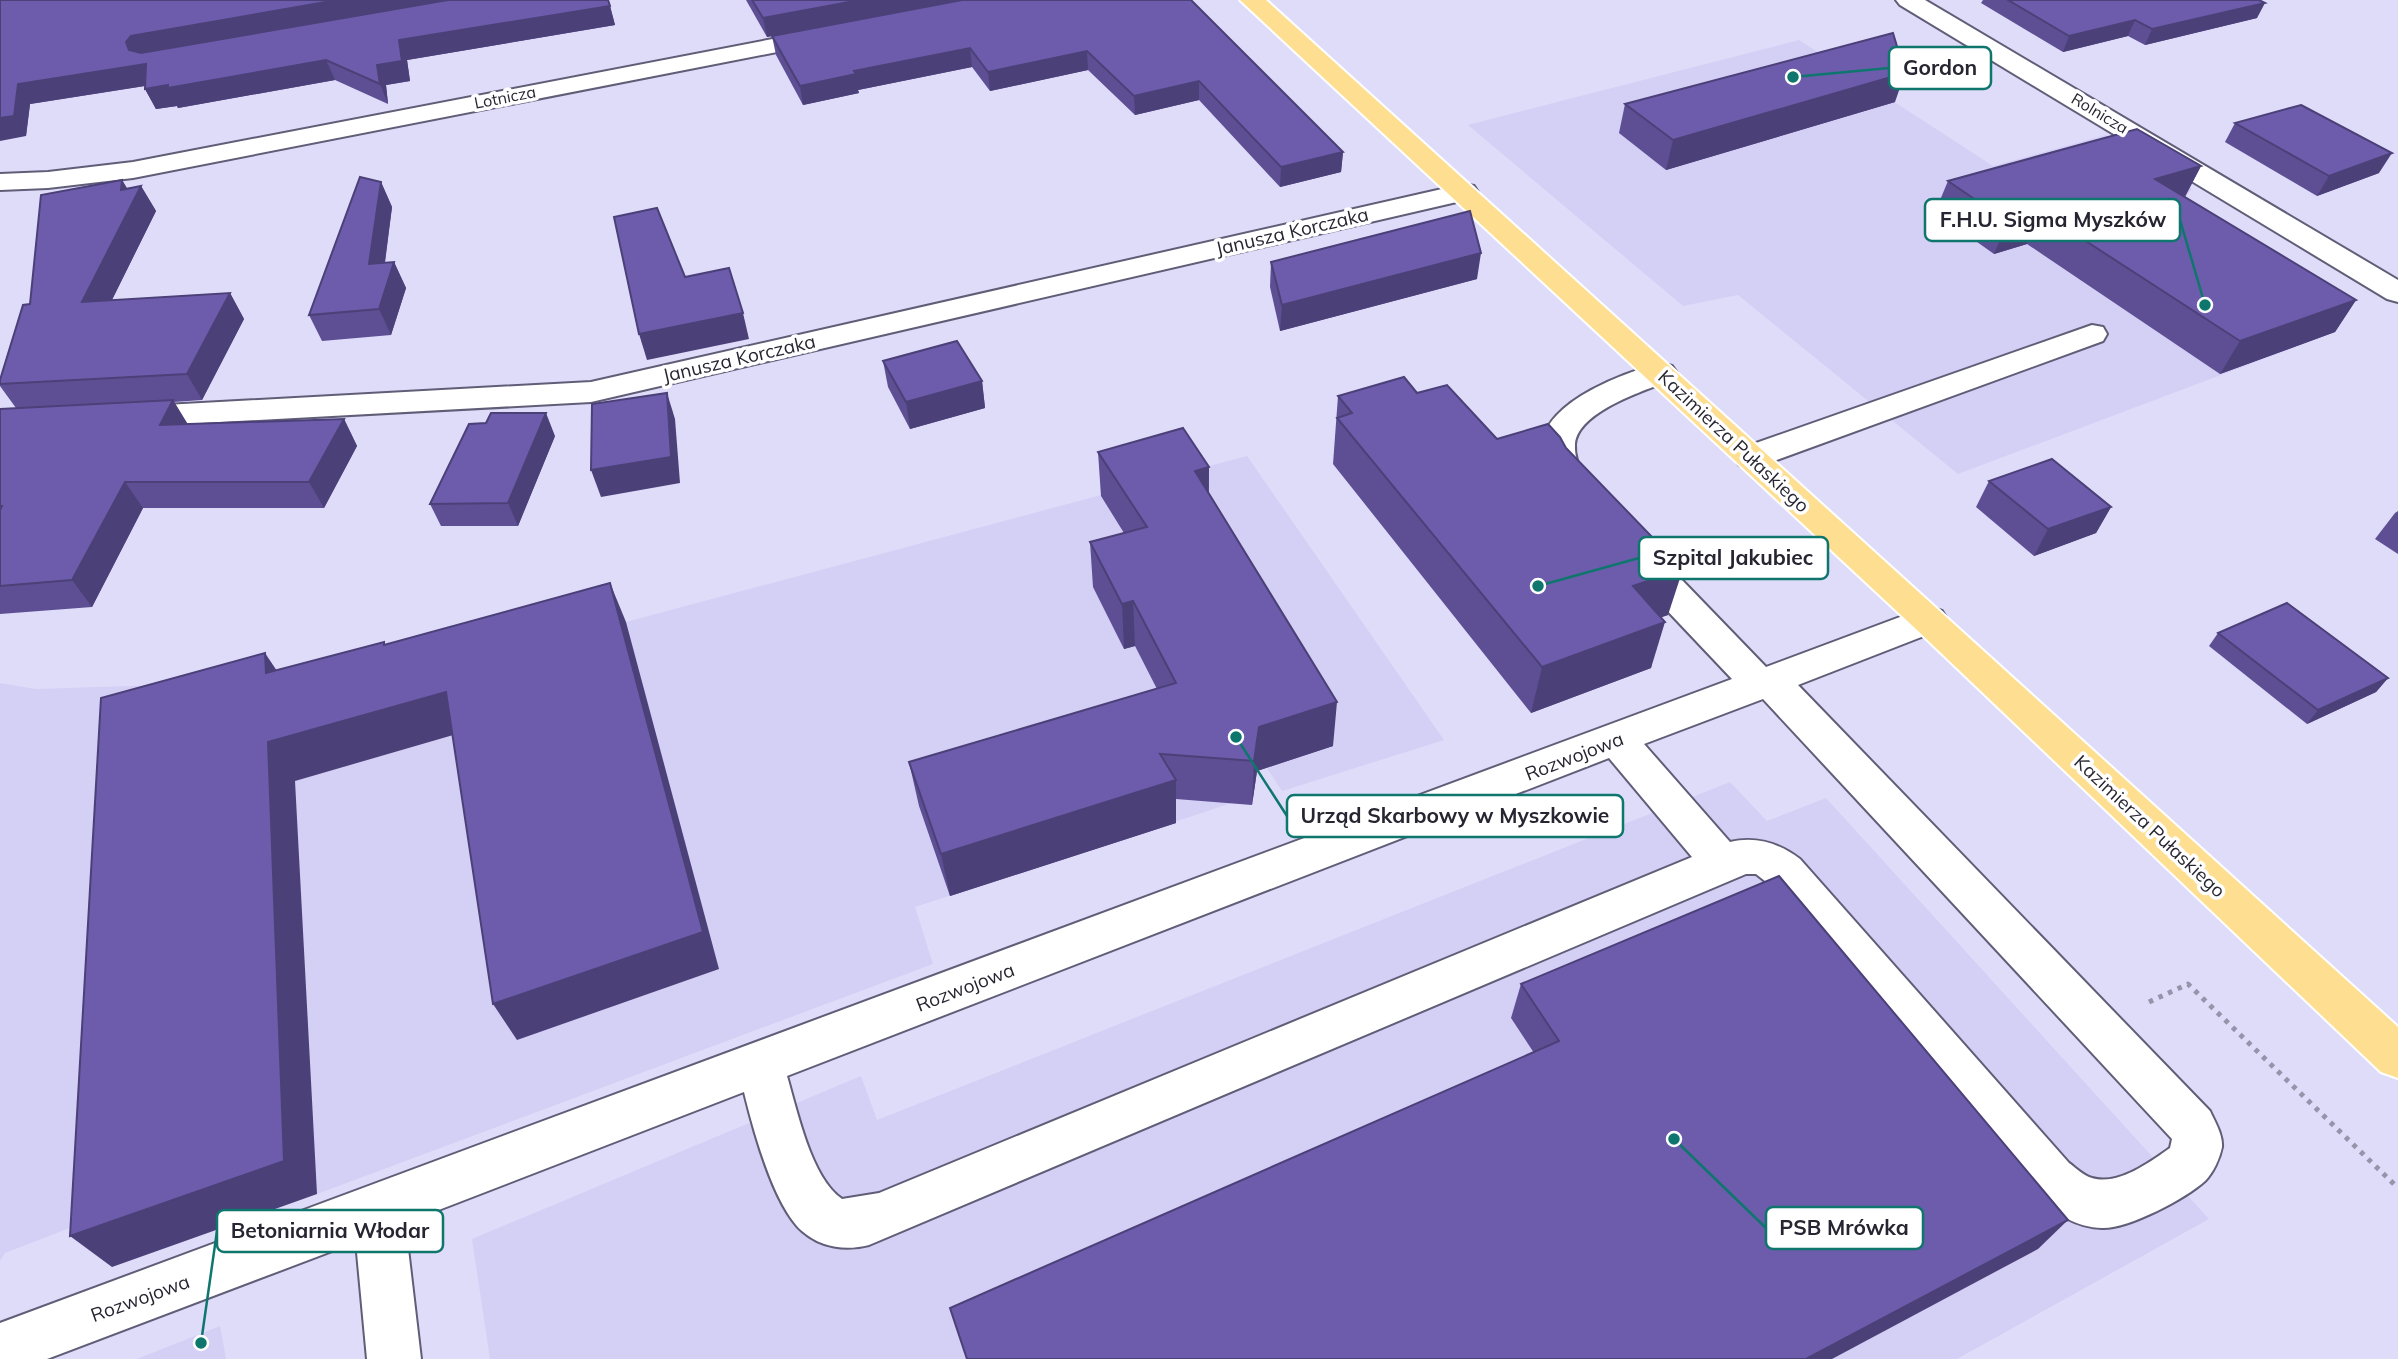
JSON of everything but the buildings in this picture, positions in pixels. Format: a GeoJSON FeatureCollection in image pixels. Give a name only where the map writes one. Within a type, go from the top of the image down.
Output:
{"type":"FeatureCollection","features":[{"type":"Feature","properties":{"kind":"main road","name":"Kazimierza Pułaskiego"},"geometry":{"type":"LineString","coordinates":[[1252,0],[1929,620],[2398,1057]]}},
{"type":"Feature","properties":{"kind":"street","name":"Rolnicza"},"geometry":{"type":"LineString","coordinates":[[1909,0],[2398,293]]}},
{"type":"Feature","properties":{"kind":"street","name":"Lotnicza"},"geometry":{"type":"LineString","coordinates":[[0,182],[48,180],[132,170],[845,32]]}},
{"type":"Feature","properties":{"kind":"street","name":"Janusza Korczaka"},"geometry":{"type":"LineString","coordinates":[[96,419],[591,392],[1464,192]]}},
{"type":"Feature","properties":{"kind":"street"},"geometry":{"type":"LineString","coordinates":[[1751,457],[2092,334]]}},
{"type":"Feature","properties":{"kind":"street"},"geometry":{"type":"LineString","coordinates":[[1589,505],[1569,484],[1563,472],[1558,452],[1566,424],[1575,413],[1594,401],[1661,373]]}},
{"type":"Feature","properties":{"kind":"street"},"geometry":{"type":"LineString","coordinates":[[760,1064],[784,1148],[797,1179],[813,1205],[830,1222],[851,1224],[880,1217],[1745,855],[1757,855],[1784,872],[2052,1180],[2068,1193],[2085,1201],[2104,1204],[2122,1201],[2193,1159],[2199,1144],[2193,1127],[1765,683],[1618,535]]}},
{"type":"Feature","properties":{"kind":"street","name":"Rozwojowa"},"geometry":{"type":"LineString","coordinates":[[0,1350],[1929,620]]}},
{"type":"Feature","properties":{"kind":"street"},"geometry":{"type":"LineString","coordinates":[[1616,739],[1723,864]]}},
{"type":"Feature","properties":{"kind":"street"},"geometry":{"type":"LineString","coordinates":[[378,1209],[394,1359]]}},
{"type":"Feature","properties":{"kind":"path"},"geometry":{"type":"LineString","coordinates":[[2098,1026],[2188,985],[2398,1188]]}},
{"type":"Feature","properties":{"kind":"shaded area"},"geometry":{"type":"Polygon","coordinates":[[[1799,40],[1993,166],[2106,135],[2192,189],[2184,198],[2190,242],[2335,332],[1958,474],[1738,295],[1683,306],[1468,125],[1799,40]]]}},
{"type":"Feature","properties":{"kind":"shaded area"},"geometry":{"type":"Polygon","coordinates":[[[1247,456],[1444,740],[1282,791],[1267,768],[1257,771],[1252,805],[1232,803],[915,907],[933,964],[317,1194],[112,1267],[114,1211],[5,1253],[0,1261],[0,683],[36,689],[291,681],[626,622],[1247,456]]]}},
{"type":"Feature","properties":{"kind":"shaded area"},"geometry":{"type":"Polygon","coordinates":[[[1730,782],[1767,821],[1826,798],[2209,1219],[1957,1359],[490,1359],[472,1239],[861,1076],[877,1120],[1730,782]]]}},
{"type":"Feature","properties":{"kind":"shaded area"},"geometry":{"type":"Polygon","coordinates":[[[220,1326],[226,1359],[137,1359],[220,1326]]]}},
{"type":"Feature","properties":{"kind":"place","name":"Gordon"},"geometry":{"type":"Point","coordinates":[1793,77]}},
{"type":"Feature","properties":{"kind":"place","name":"F.H.U. Sigma Myszków"},"geometry":{"type":"Point","coordinates":[2205,305]}},
{"type":"Feature","properties":{"kind":"place","name":"Szpital Jakubiec"},"geometry":{"type":"Point","coordinates":[1538,586]}},
{"type":"Feature","properties":{"kind":"place","name":"Urząd Skarbowy w Myszkowie"},"geometry":{"type":"Point","coordinates":[1236,737]}},
{"type":"Feature","properties":{"kind":"place","name":"PSB Mrówka"},"geometry":{"type":"Point","coordinates":[1674,1139]}},
{"type":"Feature","properties":{"kind":"place","name":"Betoniarnia Włodar"},"geometry":{"type":"Point","coordinates":[201,1343]}}]}
